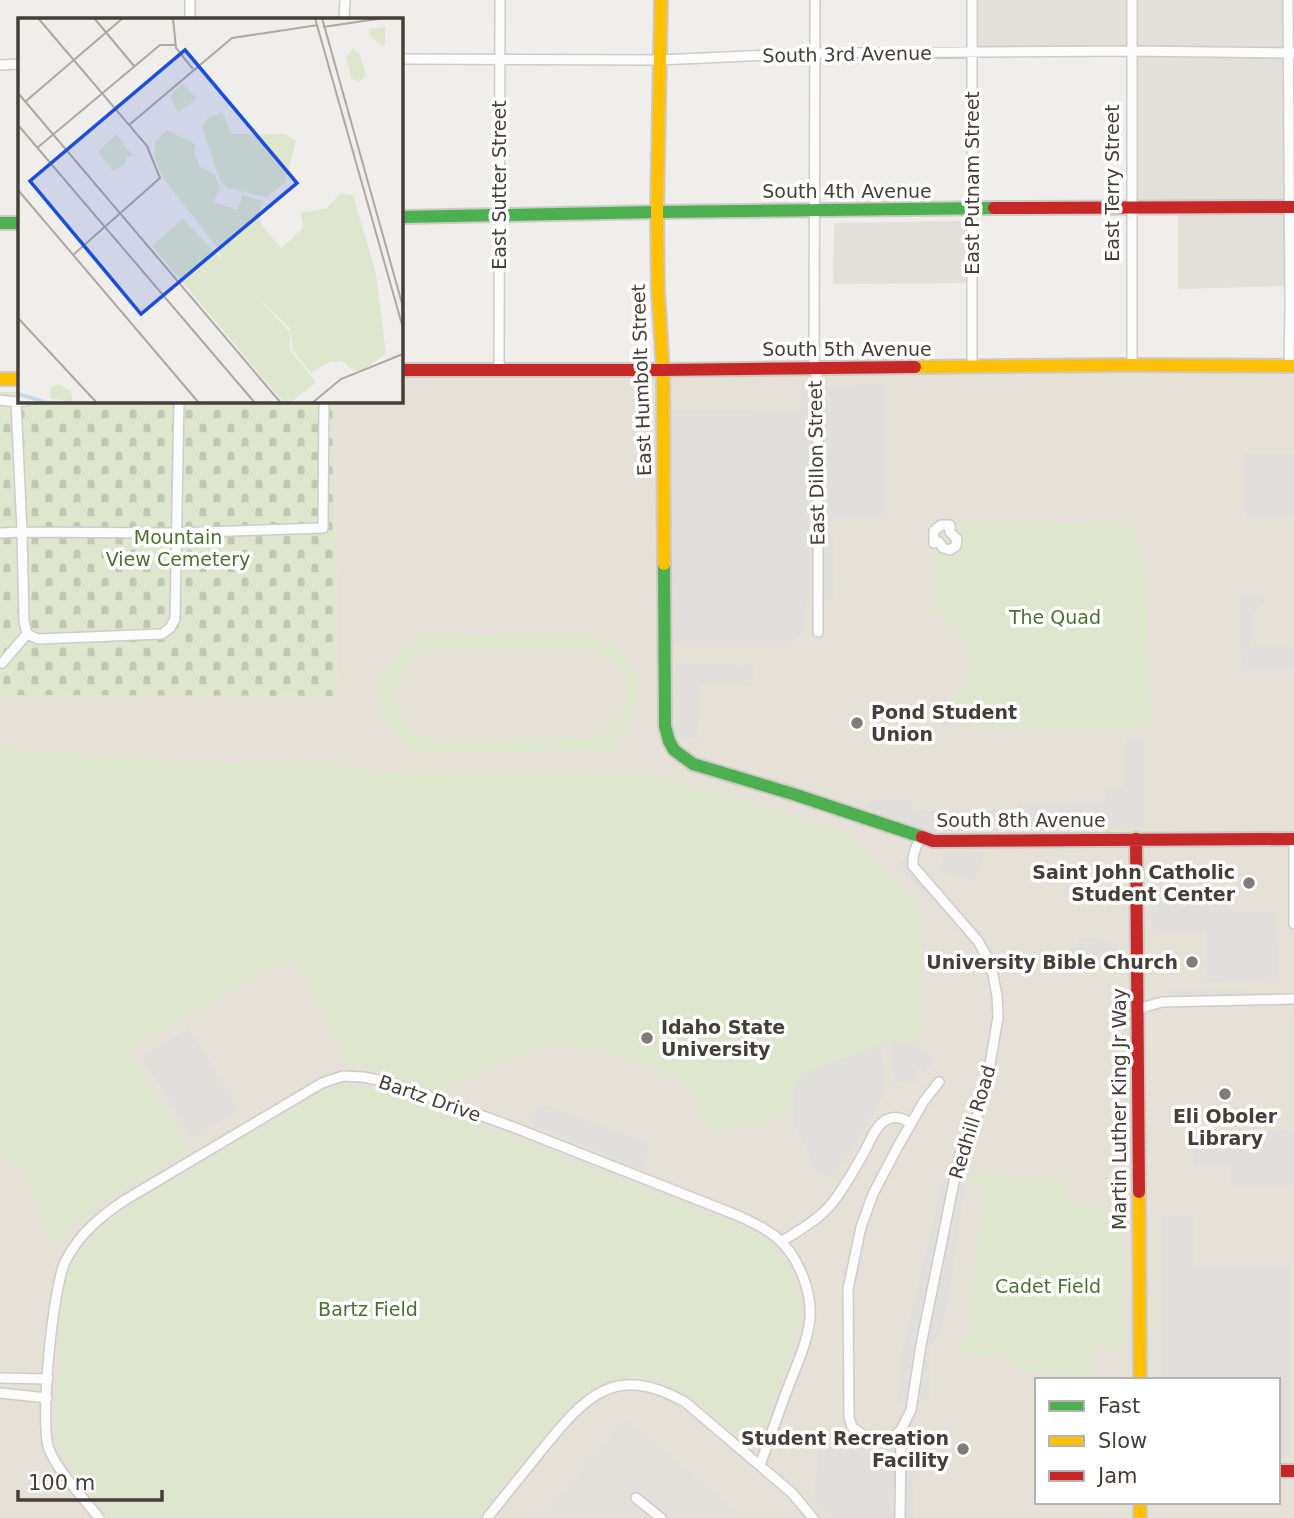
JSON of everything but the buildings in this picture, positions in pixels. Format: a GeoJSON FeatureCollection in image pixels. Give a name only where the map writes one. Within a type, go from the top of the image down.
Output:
{"type":"FeatureCollection","features":[{"type":"Feature","properties":{"kind":"street"},"geometry":{"type":"LineString","coordinates":[[190,0],[190,18]]}},
{"type":"Feature","properties":{"kind":"street"},"geometry":{"type":"LineString","coordinates":[[344,18],[345,0]]}},
{"type":"Feature","properties":{"kind":"street","name":"East Sutter Street"},"geometry":{"type":"LineString","coordinates":[[499,370],[500,0]]}},
{"type":"Feature","properties":{"kind":"street","name":"East Humbolt Street"},"geometry":{"type":"LineString","coordinates":[[661,0],[657,212],[663,370],[665,726],[669,741],[679,755]]}},
{"type":"Feature","properties":{"kind":"street","name":"East Dillon Street"},"geometry":{"type":"LineString","coordinates":[[815,0],[814,368],[818,380],[818,632]]}},
{"type":"Feature","properties":{"kind":"street","name":"East Putnam Street"},"geometry":{"type":"LineString","coordinates":[[972,0],[972,367]]}},
{"type":"Feature","properties":{"kind":"street","name":"East Terry Street"},"geometry":{"type":"LineString","coordinates":[[1132,0],[1132,365]]}},
{"type":"Feature","properties":{"kind":"street"},"geometry":{"type":"LineString","coordinates":[[1288,0],[1291,53],[1291,366]]}},
{"type":"Feature","properties":{"kind":"street","name":"South 3rd Avenue"},"geometry":{"type":"LineString","coordinates":[[402,59],[660,60],[815,53],[1291,53]]}},
{"type":"Feature","properties":{"kind":"street"},"geometry":{"type":"LineString","coordinates":[[0,65],[18,64]]}},
{"type":"Feature","properties":{"kind":"street","name":"South 4th Avenue"},"geometry":{"type":"LineString","coordinates":[[402,217],[657,212],[1292,207]]}},
{"type":"Feature","properties":{"kind":"street"},"geometry":{"type":"LineString","coordinates":[[0,223],[18,223]]}},
{"type":"Feature","properties":{"kind":"street","name":"South 5th Avenue"},"geometry":{"type":"LineString","coordinates":[[402,370],[1291,366]]}},
{"type":"Feature","properties":{"kind":"street"},"geometry":{"type":"LineString","coordinates":[[0,379],[18,379]]}},
{"type":"Feature","properties":{"kind":"street"},"geometry":{"type":"LineString","coordinates":[[0,400],[16,402],[24,621],[27,634]]}},
{"type":"Feature","properties":{"kind":"street"},"geometry":{"type":"LineString","coordinates":[[27,634],[38,639],[162,635],[170,628],[175,619],[179,402]]}},
{"type":"Feature","properties":{"kind":"street"},"geometry":{"type":"LineString","coordinates":[[0,533],[176,533],[323,528],[324,402]]}},
{"type":"Feature","properties":{"kind":"street"},"geometry":{"type":"LineString","coordinates":[[0,663],[27,634]]}},
{"type":"Feature","properties":{"kind":"street","name":"South 8th Avenue"},"geometry":{"type":"LineString","coordinates":[[679,755],[706,769],[860,815],[933,841],[1294,839]]}},
{"type":"Feature","properties":{"kind":"street","name":"Redhill Road"},"geometry":{"type":"LineString","coordinates":[[900,1518],[901,1430],[911,1410],[921,1345],[959,1157],[986,1088],[998,1017],[993,975],[978,941],[913,866],[915,848],[921,838]]}},
{"type":"Feature","properties":{"kind":"street","name":"Martin Luther King Jr Way"},"geometry":{"type":"LineString","coordinates":[[1136,839],[1140,1378]]}},
{"type":"Feature","properties":{"kind":"street"},"geometry":{"type":"LineString","coordinates":[[1294,839],[1294,924]]}},
{"type":"Feature","properties":{"kind":"street"},"geometry":{"type":"LineString","coordinates":[[1138,1009],[1162,1002],[1294,999]]}},
{"type":"Feature","properties":{"kind":"street","name":"Bartz Drive"},"geometry":{"type":"LineString","coordinates":[[99,1518],[60,1469],[49,1450],[45,1431],[56,1298],[64,1263],[86,1230],[104,1214],[321,1083],[344,1076],[389,1082],[441,1100],[739,1216],[762,1227],[781,1242],[801,1270],[810,1317],[806,1340],[760,1465]]}},
{"type":"Feature","properties":{"kind":"street"},"geometry":{"type":"LineString","coordinates":[[901,1430],[893,1437],[881,1439],[863,1434],[852,1427],[849,1417],[848,1289],[861,1227],[873,1194],[923,1101],[939,1082]]}},
{"type":"Feature","properties":{"kind":"street"},"geometry":{"type":"LineString","coordinates":[[781,1242],[820,1216],[831,1205],[883,1122],[902,1118],[911,1123]]}},
{"type":"Feature","properties":{"kind":"street"},"geometry":{"type":"LineString","coordinates":[[0,1378],[48,1379]]}},
{"type":"Feature","properties":{"kind":"street"},"geometry":{"type":"LineString","coordinates":[[487,1518],[583,1403],[600,1392],[617,1386],[635,1385],[652,1387],[685,1402],[792,1493],[813,1518]]}},
{"type":"Feature","properties":{"kind":"street"},"geometry":{"type":"LineString","coordinates":[[0,1393],[47,1398]]}},
{"type":"Feature","properties":{"kind":"street"},"geometry":{"type":"LineString","coordinates":[[636,1498],[661,1518]]}},
{"type":"Feature","properties":{"kind":"shaded area"},"geometry":{"type":"Polygon","coordinates":[[[972,0],[1294,0],[1294,366],[1289,366],[1289,286],[1178,289],[1178,207],[1132,207],[1132,51],[972,52],[972,0]]]}},
{"type":"Feature","properties":{"kind":"shaded area"},"geometry":{"type":"Polygon","coordinates":[[[966,221],[969,283],[833,284],[834,223],[966,221]]]}},
{"type":"Feature","properties":{"kind":"shaded area","name":"Idaho State University"},"geometry":{"type":"Polygon","coordinates":[[[1294,366],[1294,1518],[747,1518],[625,1415],[541,1518],[0,1518],[0,696],[337,696],[335,402],[402,402],[402,370],[1294,366]]]}},
{"type":"Feature","properties":{"kind":"shaded area"},"geometry":{"type":"Polygon","coordinates":[[[883,384],[883,518],[819,519],[819,534],[833,535],[834,600],[805,601],[805,629],[791,644],[669,644],[669,411],[800,410],[801,387],[883,384]]]}},
{"type":"Feature","properties":{"kind":"shaded area"},"geometry":{"type":"Polygon","coordinates":[[[1245,453],[1294,453],[1294,518],[1245,519],[1245,453]]]}},
{"type":"Feature","properties":{"kind":"shaded area"},"geometry":{"type":"Polygon","coordinates":[[[1240,594],[1264,594],[1264,604],[1251,613],[1251,647],[1294,647],[1294,670],[1241,671],[1240,594]]]}},
{"type":"Feature","properties":{"kind":"shaded area"},"geometry":{"type":"Polygon","coordinates":[[[672,664],[754,665],[753,685],[700,684],[698,739],[670,738],[672,664]]]}},
{"type":"Feature","properties":{"kind":"shaded area"},"geometry":{"type":"Polygon","coordinates":[[[1125,737],[1144,737],[1144,827],[934,831],[920,829],[866,808],[869,801],[912,800],[913,811],[1018,810],[1018,802],[1105,801],[1105,789],[1125,788],[1125,737]]]}},
{"type":"Feature","properties":{"kind":"shaded area"},"geometry":{"type":"Polygon","coordinates":[[[985,852],[974,881],[939,871],[944,853],[985,852]]]}},
{"type":"Feature","properties":{"kind":"shaded area"},"geometry":{"type":"Polygon","coordinates":[[[905,857],[918,857],[918,868],[977,928],[967,938],[896,866],[905,857]]]}},
{"type":"Feature","properties":{"kind":"shaded area"},"geometry":{"type":"Polygon","coordinates":[[[1213,881],[1213,899],[1228,899],[1229,912],[1277,912],[1278,980],[1207,981],[1206,931],[1152,932],[1152,882],[1213,881]]]}},
{"type":"Feature","properties":{"kind":"shaded area"},"geometry":{"type":"Polygon","coordinates":[[[1107,938],[1108,944],[1119,944],[1119,955],[1069,957],[1069,947],[1078,947],[1078,939],[1107,938]]]}},
{"type":"Feature","properties":{"kind":"shaded area"},"geometry":{"type":"Polygon","coordinates":[[[1167,990],[1248,990],[1267,1006],[1184,1006],[1167,990]]]}},
{"type":"Feature","properties":{"kind":"shaded area"},"geometry":{"type":"Polygon","coordinates":[[[1291,1016],[1294,1016],[1294,1185],[1230,1186],[1230,1166],[1194,1166],[1194,1132],[1291,1131],[1291,1016]]]}},
{"type":"Feature","properties":{"kind":"shaded area"},"geometry":{"type":"Polygon","coordinates":[[[189,1028],[239,1109],[192,1138],[142,1057],[189,1028]]]}},
{"type":"Feature","properties":{"kind":"shaded area"},"geometry":{"type":"Polygon","coordinates":[[[911,1041],[934,1061],[925,1072],[916,1065],[917,1082],[894,1083],[892,1042],[911,1041]]]}},
{"type":"Feature","properties":{"kind":"shaded area"},"geometry":{"type":"Polygon","coordinates":[[[882,1044],[884,1095],[834,1177],[818,1174],[794,1124],[793,1092],[798,1080],[805,1073],[882,1044]]]}},
{"type":"Feature","properties":{"kind":"shaded area"},"geometry":{"type":"Polygon","coordinates":[[[547,1106],[647,1143],[649,1152],[642,1170],[530,1123],[537,1109],[547,1106]]]}},
{"type":"Feature","properties":{"kind":"shaded area"},"geometry":{"type":"Polygon","coordinates":[[[943,1180],[963,1185],[964,1194],[947,1307],[938,1336],[929,1347],[930,1400],[898,1403],[901,1357],[943,1180]]]}},
{"type":"Feature","properties":{"kind":"shaded area"},"geometry":{"type":"Polygon","coordinates":[[[1162,1216],[1193,1216],[1193,1266],[1290,1265],[1290,1457],[1280,1457],[1280,1378],[1162,1378],[1162,1216]]]}},
{"type":"Feature","properties":{"kind":"shaded area"},"geometry":{"type":"Polygon","coordinates":[[[625,1415],[747,1518],[541,1518],[625,1415]]]}},
{"type":"Feature","properties":{"kind":"shaded area"},"geometry":{"type":"Polygon","coordinates":[[[912,1424],[913,1518],[826,1518],[813,1500],[822,1432],[885,1431],[912,1424]]]}},
{"type":"Feature","properties":{"kind":"green space","name":"Mountain View Cemetery"},"geometry":{"type":"Polygon","coordinates":[[[0,392],[18,392],[18,402],[335,402],[337,696],[0,696],[0,392]]]}},
{"type":"Feature","properties":{"kind":"green space","name":"The Quad"},"geometry":{"type":"Polygon","coordinates":[[[1124,523],[1133,532],[1147,576],[1150,723],[1146,728],[970,729],[939,713],[941,705],[961,689],[969,667],[970,656],[962,635],[946,619],[935,614],[934,550],[946,553],[960,541],[957,525],[1124,523]]]}},
{"type":"Feature","properties":{"kind":"green space"},"geometry":{"type":"Polygon","coordinates":[[[431,635],[589,637],[607,643],[621,652],[631,664],[639,693],[637,709],[619,739],[619,751],[408,753],[407,745],[394,734],[385,720],[378,692],[386,667],[394,656],[417,640],[431,635]],[[587,649],[427,651],[409,663],[402,680],[400,695],[394,695],[398,676],[392,692],[392,701],[395,709],[394,701],[400,701],[406,722],[414,732],[433,741],[592,738],[608,730],[619,718],[627,692],[624,678],[616,666],[604,656],[587,649]]]}},
{"type":"Feature","properties":{"kind":"green space"},"geometry":{"type":"Polygon","coordinates":[[[0,745],[26,752],[109,756],[127,754],[185,765],[304,762],[391,772],[597,772],[669,779],[787,814],[848,834],[918,907],[922,938],[923,1031],[911,1041],[882,1044],[805,1073],[793,1092],[794,1110],[760,1123],[709,1133],[706,1119],[692,1096],[674,1079],[622,1055],[563,1043],[537,1047],[441,1091],[377,1070],[347,1065],[292,956],[128,1050],[191,1151],[108,1197],[53,1245],[23,1168],[0,1155],[0,745]]]}},
{"type":"Feature","properties":{"kind":"green space","name":"Bartz Field"},"geometry":{"type":"Polygon","coordinates":[[[353,1086],[385,1090],[406,1097],[764,1238],[777,1250],[791,1271],[800,1313],[796,1334],[762,1433],[749,1444],[673,1385],[651,1378],[622,1377],[593,1385],[570,1404],[476,1518],[109,1518],[70,1467],[55,1432],[63,1307],[67,1277],[76,1258],[98,1231],[118,1214],[325,1091],[353,1086]]]}},
{"type":"Feature","properties":{"kind":"green space","name":"Cadet Field"},"geometry":{"type":"Polygon","coordinates":[[[993,1170],[1029,1182],[1058,1177],[1076,1200],[1104,1211],[1105,1221],[1122,1237],[1124,1347],[1093,1347],[1093,1374],[1025,1372],[1009,1355],[963,1357],[961,1343],[976,1330],[969,1318],[984,1190],[981,1186],[971,1187],[969,1173],[993,1170]]]}},
{"type":"Feature","properties":{"kind":"traffic: fast"},"geometry":{"type":"LineString","coordinates":[[402,217],[994,208]]}},
{"type":"Feature","properties":{"kind":"traffic: fast"},"geometry":{"type":"LineString","coordinates":[[0,223],[18,223]]}},
{"type":"Feature","properties":{"kind":"traffic: fast"},"geometry":{"type":"LineString","coordinates":[[664,564],[665,726],[674,750],[693,764],[922,837]]}},
{"type":"Feature","properties":{"kind":"traffic: slow"},"geometry":{"type":"LineString","coordinates":[[661,0],[657,212],[663,370],[664,564]]}},
{"type":"Feature","properties":{"kind":"traffic: slow"},"geometry":{"type":"LineString","coordinates":[[915,367],[1294,366]]}},
{"type":"Feature","properties":{"kind":"traffic: slow"},"geometry":{"type":"LineString","coordinates":[[0,379],[18,379]]}},
{"type":"Feature","properties":{"kind":"traffic: slow"},"geometry":{"type":"LineString","coordinates":[[1139,1192],[1140,1378]]}},
{"type":"Feature","properties":{"kind":"traffic: slow"},"geometry":{"type":"LineString","coordinates":[[1140,1504],[1140,1518]]}},
{"type":"Feature","properties":{"kind":"traffic: jam"},"geometry":{"type":"LineString","coordinates":[[994,208],[1294,207]]}},
{"type":"Feature","properties":{"kind":"traffic: jam"},"geometry":{"type":"LineString","coordinates":[[402,370],[915,367]]}},
{"type":"Feature","properties":{"kind":"traffic: jam"},"geometry":{"type":"LineString","coordinates":[[922,837],[933,841],[1294,839]]}},
{"type":"Feature","properties":{"kind":"traffic: jam"},"geometry":{"type":"LineString","coordinates":[[1136,839],[1139,1192]]}},
{"type":"Feature","properties":{"kind":"traffic: jam"},"geometry":{"type":"LineString","coordinates":[[1280,1471],[1294,1471]]}},
{"type":"Feature","properties":{"kind":"place","name":"Pond Student Union"},"geometry":{"type":"Point","coordinates":[857,723]}},
{"type":"Feature","properties":{"kind":"place","name":"Saint John Catholic Student Center"},"geometry":{"type":"Point","coordinates":[1249,883]}},
{"type":"Feature","properties":{"kind":"place","name":"University Bible Church"},"geometry":{"type":"Point","coordinates":[1192,962]}},
{"type":"Feature","properties":{"kind":"place","name":"Idaho State University"},"geometry":{"type":"Point","coordinates":[647,1038]}},
{"type":"Feature","properties":{"kind":"place","name":"Eli Oboler Library"},"geometry":{"type":"Point","coordinates":[1225,1094]}},
{"type":"Feature","properties":{"kind":"place","name":"Student Recreation Facility"},"geometry":{"type":"Point","coordinates":[963,1449]}}]}
